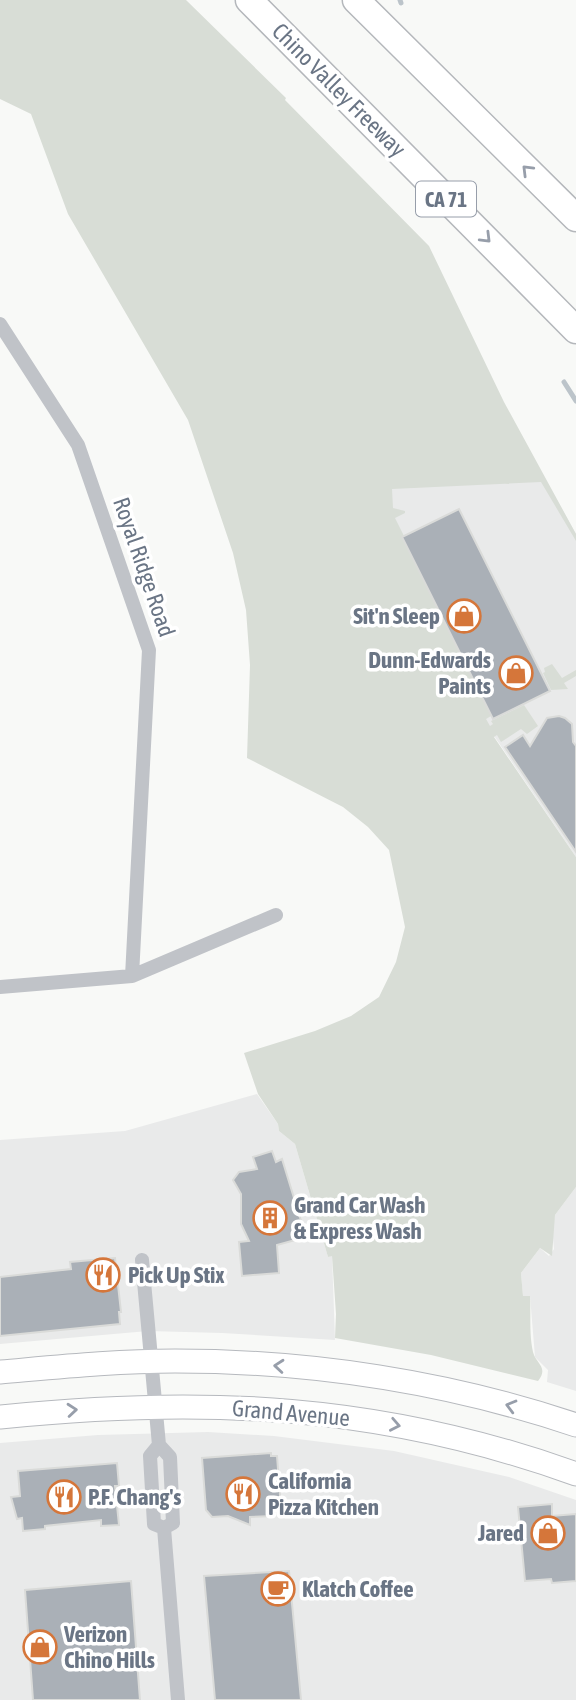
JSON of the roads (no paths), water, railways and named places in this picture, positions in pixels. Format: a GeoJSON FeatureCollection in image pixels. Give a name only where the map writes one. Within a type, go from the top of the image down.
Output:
{"type":"FeatureCollection","features":[{"type":"Feature","properties":{"kind":"highway","name":"Chino Valley Freeway"},"geometry":{"type":"LineString","coordinates":[[249,0],[576,330]]}},
{"type":"Feature","properties":{"kind":"highway"},"geometry":{"type":"LineString","coordinates":[[356,0],[576,218]]}},
{"type":"Feature","properties":{"kind":"main road","name":"Grand Avenue"},"geometry":{"type":"LineString","coordinates":[[0,1372],[151,1362],[270,1365],[375,1377],[479,1398],[576,1425]]}},
{"type":"Feature","properties":{"kind":"main road","name":"Grand Avenue"},"geometry":{"type":"LineString","coordinates":[[0,1417],[156,1405],[276,1409],[386,1423],[467,1440],[576,1474]]}},
{"type":"Feature","properties":{"kind":"street","name":"Royal Ridge Road"},"geometry":{"type":"LineString","coordinates":[[0,324],[78,445],[149,650],[132,976]]}},
{"type":"Feature","properties":{"kind":"street"},"geometry":{"type":"LineString","coordinates":[[0,987],[132,976],[276,915]]}},
{"type":"Feature","properties":{"kind":"street"},"geometry":{"type":"LineString","coordinates":[[142,1259],[159,1445],[170,1457],[173,1523],[164,1528],[178,1700]]}},
{"type":"Feature","properties":{"kind":"waterway"},"geometry":{"type":"LineString","coordinates":[[564,382],[576,401]]}},
{"type":"Feature","properties":{"kind":"place","name":"Sit'n Sleep"},"geometry":{"type":"Point","coordinates":[464,616]}},
{"type":"Feature","properties":{"kind":"place","name":"Dunn-Edwards Paints"},"geometry":{"type":"Point","coordinates":[516,673]}},
{"type":"Feature","properties":{"kind":"place","name":"Grand Car Wash & Express Wash"},"geometry":{"type":"Point","coordinates":[270,1218]}},
{"type":"Feature","properties":{"kind":"place","name":"Pick Up Stix"},"geometry":{"type":"Point","coordinates":[103,1275]}},
{"type":"Feature","properties":{"kind":"place","name":"California Pizza Kitchen"},"geometry":{"type":"Point","coordinates":[243,1494]}},
{"type":"Feature","properties":{"kind":"place","name":"P.F. Chang's"},"geometry":{"type":"Point","coordinates":[64,1497]}},
{"type":"Feature","properties":{"kind":"place","name":"Jared"},"geometry":{"type":"Point","coordinates":[548,1533]}},
{"type":"Feature","properties":{"kind":"place","name":"Klatch Coffee"},"geometry":{"type":"Point","coordinates":[278,1589]}},
{"type":"Feature","properties":{"kind":"place","name":"Verizon Chino Hills"},"geometry":{"type":"Point","coordinates":[40,1647]}}]}
